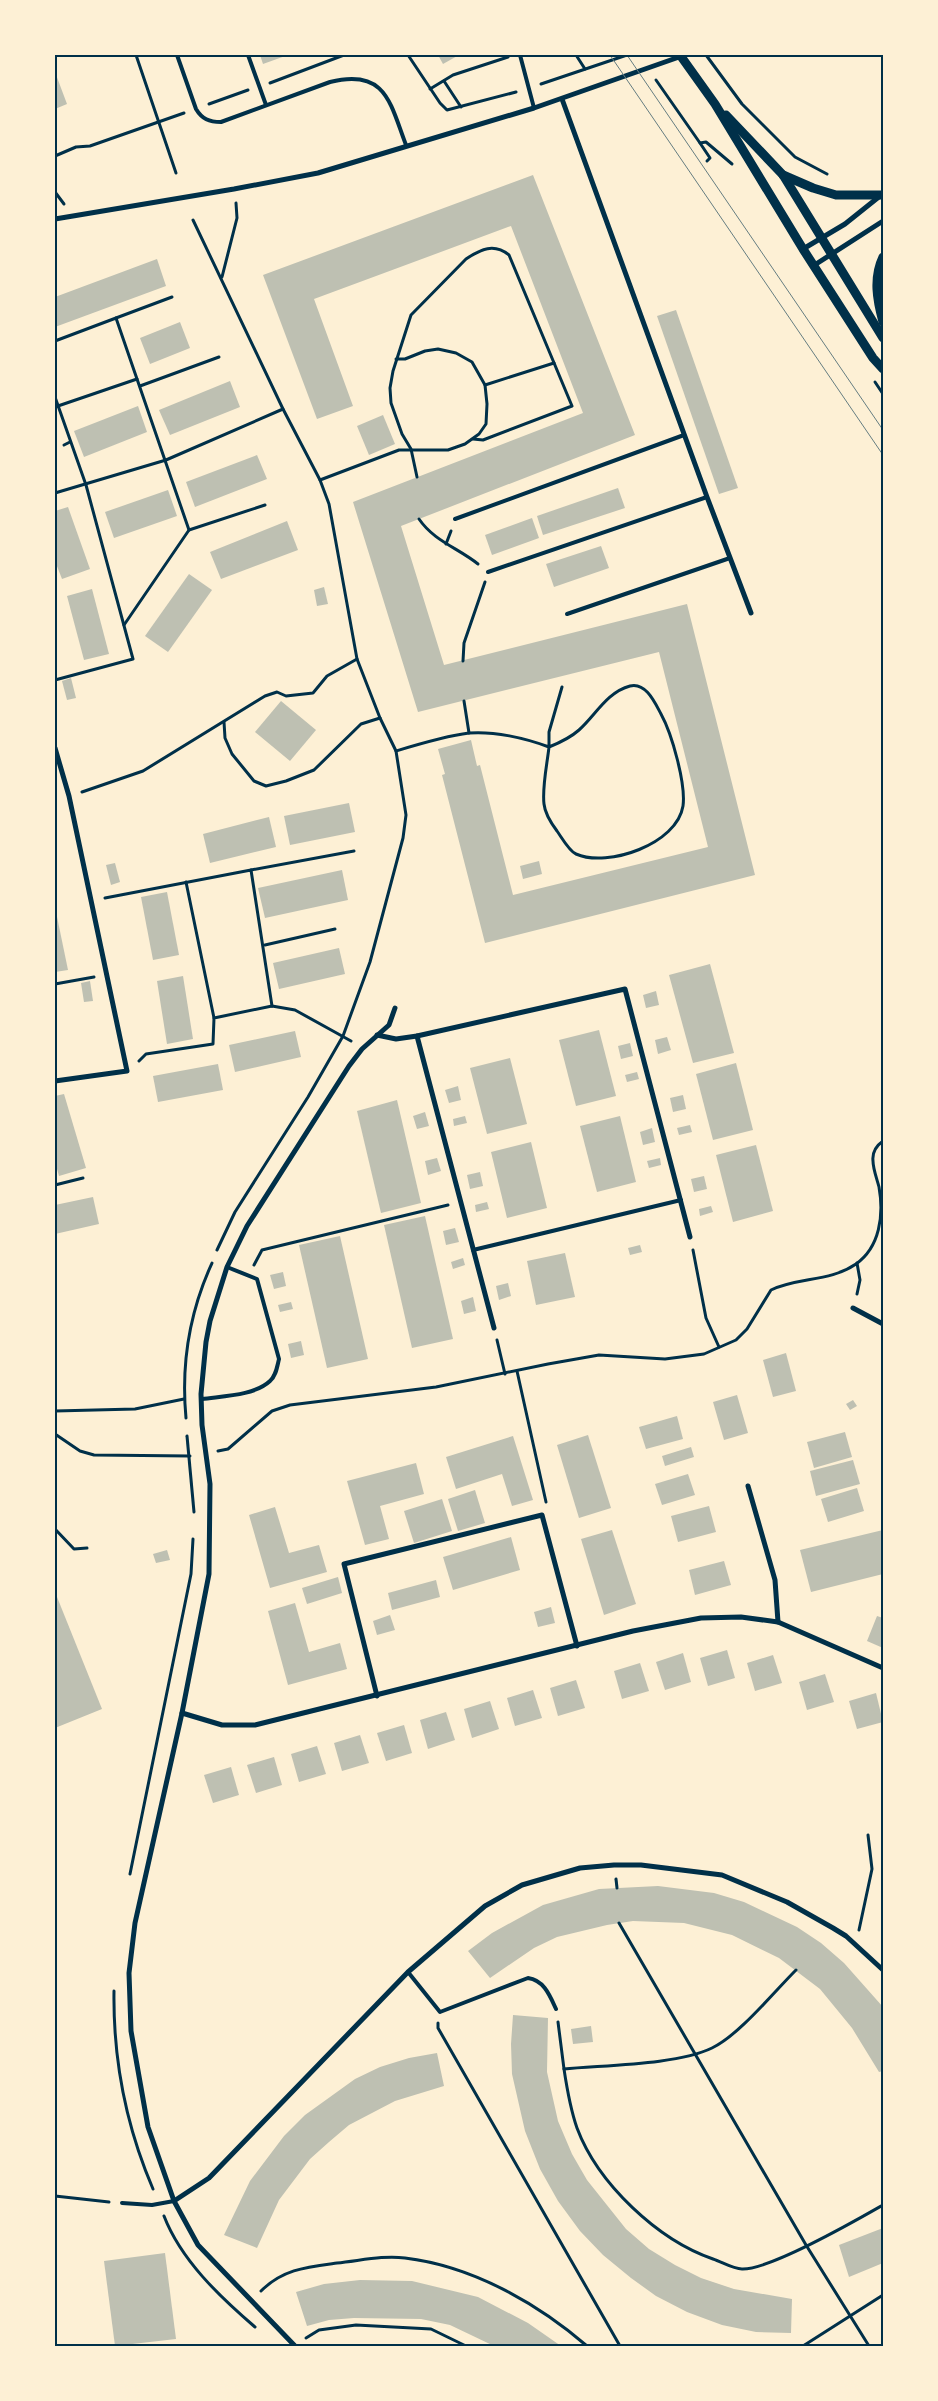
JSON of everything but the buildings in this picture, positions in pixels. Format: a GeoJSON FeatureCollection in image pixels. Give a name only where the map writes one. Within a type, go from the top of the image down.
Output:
{"type":"FeatureCollection","features":[{"type":"Feature","properties":{"kind":"street"},"geometry":{"type":"LineString","coordinates":[[680,55],[715,104],[872,358],[883,369]]}},
{"type":"Feature","properties":{"kind":"street"},"geometry":{"type":"LineString","coordinates":[[55,219],[234,190],[318,173],[562,99],[685,55]]}},
{"type":"Feature","properties":{"kind":"street"},"geometry":{"type":"LineString","coordinates":[[562,99],[706,498],[751,613]]}},
{"type":"Feature","properties":{"kind":"street"},"geometry":{"type":"LineString","coordinates":[[715,104],[783,175],[883,338]]}},
{"type":"Feature","properties":{"kind":"street"},"geometry":{"type":"LineString","coordinates":[[783,175],[813,188],[836,195],[882,195]]}},
{"type":"Feature","properties":{"kind":"street"},"geometry":{"type":"LineString","coordinates":[[803,249],[845,224],[882,195]]}},
{"type":"Feature","properties":{"kind":"street"},"geometry":{"type":"LineString","coordinates":[[814,266],[883,221]]}},
{"type":"Feature","properties":{"kind":"street"},"geometry":{"type":"LineString","coordinates":[[883,257],[877,278],[878,302],[883,322]]}},
{"type":"Feature","properties":{"kind":"street"},"geometry":{"type":"LineString","coordinates":[[55,748],[69,796],[127,1071],[55,1081]]}},
{"type":"Feature","properties":{"kind":"street"},"geometry":{"type":"LineString","coordinates":[[377,1035],[396,1038],[417,1036],[626,989],[690,1237]]}},
{"type":"Feature","properties":{"kind":"street"},"geometry":{"type":"LineString","coordinates":[[295,2345],[198,2245],[174,2201],[148,2127],[131,2031],[129,1974],[135,1923],[182,1713],[209,1574],[210,1506],[202,1399],[206,1342],[227,1268],[267,1191],[362,1048],[389,1025],[395,1008]]}},
{"type":"Feature","properties":{"kind":"street"},"geometry":{"type":"LineString","coordinates":[[417,1036],[494,1328]]}},
{"type":"Feature","properties":{"kind":"street"},"geometry":{"type":"LineString","coordinates":[[853,1308],[883,1324]]}},
{"type":"Feature","properties":{"kind":"street"},"geometry":{"type":"LineString","coordinates":[[748,1486],[775,1580],[778,1622]]}},
{"type":"Feature","properties":{"kind":"street"},"geometry":{"type":"LineString","coordinates":[[377,1696],[344,1564],[542,1515],[577,1646]]}},
{"type":"Feature","properties":{"kind":"street"},"geometry":{"type":"LineString","coordinates":[[182,1713],[222,1724],[239,1726],[255,1724],[377,1696],[633,1631],[701,1618],[741,1617],[778,1622],[883,1668]]}},
{"type":"Feature","properties":{"kind":"street"},"geometry":{"type":"LineString","coordinates":[[174,2201],[209,2178],[408,1972],[485,1906],[522,1885],[580,1868],[614,1865],[641,1865],[722,1875],[787,1902],[846,1936],[883,1970]]}},
{"type":"Feature","properties":{"kind":"lane"},"geometry":{"type":"LineString","coordinates":[[177,55],[196,109],[200,116],[210,122],[221,122],[330,82],[349,77],[365,79],[387,96],[406,145]]}},
{"type":"Feature","properties":{"kind":"lane"},"geometry":{"type":"LineString","coordinates":[[248,55],[266,105]]}},
{"type":"Feature","properties":{"kind":"lane"},"geometry":{"type":"LineString","coordinates":[[520,55],[534,108]]}},
{"type":"Feature","properties":{"kind":"lane"},"geometry":{"type":"LineString","coordinates":[[456,518],[684,435]]}},
{"type":"Feature","properties":{"kind":"lane"},"geometry":{"type":"LineString","coordinates":[[488,572],[706,498]]}},
{"type":"Feature","properties":{"kind":"lane"},"geometry":{"type":"LineString","coordinates":[[567,614],[730,558]]}},
{"type":"Feature","properties":{"kind":"lane"},"geometry":{"type":"LineString","coordinates":[[474,1250],[681,1200]]}},
{"type":"Feature","properties":{"kind":"lane"},"geometry":{"type":"LineString","coordinates":[[202,1399],[256,1389],[270,1381],[276,1371],[279,1359],[258,1279],[250,1274],[227,1268]]}},
{"type":"Feature","properties":{"kind":"lane"},"geometry":{"type":"LineString","coordinates":[[408,1972],[440,2012],[528,1978],[534,1979],[546,1989],[556,2009]]}},
{"type":"Feature","properties":{"kind":"lane"},"geometry":{"type":"LineString","coordinates":[[122,2203],[152,2205],[174,2201]]}},
{"type":"Feature","properties":{"kind":"path"},"geometry":{"type":"LineString","coordinates":[[136,55],[176,173]]}},
{"type":"Feature","properties":{"kind":"path"},"geometry":{"type":"LineString","coordinates":[[408,55],[430,89],[447,110],[528,88]]}},
{"type":"Feature","properties":{"kind":"path"},"geometry":{"type":"LineString","coordinates":[[576,55],[585,69]]}},
{"type":"Feature","properties":{"kind":"path"},"geometry":{"type":"LineString","coordinates":[[558,78],[627,55]]}},
{"type":"Feature","properties":{"kind":"path"},"geometry":{"type":"LineString","coordinates":[[706,55],[719,74]]}},
{"type":"Feature","properties":{"kind":"path"},"geometry":{"type":"LineString","coordinates":[[430,89],[453,75],[509,57]]}},
{"type":"Feature","properties":{"kind":"path"},"geometry":{"type":"LineString","coordinates":[[655,79],[700,143]]}},
{"type":"Feature","properties":{"kind":"path"},"geometry":{"type":"LineString","coordinates":[[444,81],[461,107]]}},
{"type":"Feature","properties":{"kind":"path"},"geometry":{"type":"LineString","coordinates":[[222,278],[237,218],[234,190]]}},
{"type":"Feature","properties":{"kind":"path"},"geometry":{"type":"LineString","coordinates":[[186,1426],[184,1399],[187,1350],[207,1273],[235,1212],[308,1097],[343,1036],[370,962],[403,838],[406,815],[396,751],[380,718],[357,659],[330,504],[193,220]]}},
{"type":"Feature","properties":{"kind":"path"},"geometry":{"type":"LineString","coordinates":[[417,477],[411,449],[402,434],[391,403],[390,388],[396,359],[411,315],[466,259],[477,252],[494,247],[502,249],[509,255],[572,406],[483,440],[472,439]]}},
{"type":"Feature","properties":{"kind":"path"},"geometry":{"type":"LineString","coordinates":[[55,340],[172,297]]}},
{"type":"Feature","properties":{"kind":"path"},"geometry":{"type":"LineString","coordinates":[[116,318],[189,530]]}},
{"type":"Feature","properties":{"kind":"path"},"geometry":{"type":"LineString","coordinates":[[320,480],[399,450],[411,449],[424,452],[448,450],[465,444],[486,424],[487,404],[485,385],[472,362],[456,353],[438,349],[425,351],[405,359],[396,359]]}},
{"type":"Feature","properties":{"kind":"path"},"geometry":{"type":"LineString","coordinates":[[140,386],[219,357]]}},
{"type":"Feature","properties":{"kind":"path"},"geometry":{"type":"LineString","coordinates":[[485,385],[554,363]]}},
{"type":"Feature","properties":{"kind":"path"},"geometry":{"type":"LineString","coordinates":[[57,406],[137,378]]}},
{"type":"Feature","properties":{"kind":"path"},"geometry":{"type":"LineString","coordinates":[[55,397],[86,485],[133,659],[55,680]]}},
{"type":"Feature","properties":{"kind":"path"},"geometry":{"type":"LineString","coordinates":[[55,493],[166,460],[283,409]]}},
{"type":"Feature","properties":{"kind":"path"},"geometry":{"type":"LineString","coordinates":[[64,445],[70,442]]}},
{"type":"Feature","properties":{"kind":"path"},"geometry":{"type":"LineString","coordinates":[[124,625],[189,530],[265,505]]}},
{"type":"Feature","properties":{"kind":"path"},"geometry":{"type":"LineString","coordinates":[[419,519],[426,529],[438,539],[488,572],[464,643],[463,661]]}},
{"type":"Feature","properties":{"kind":"path"},"geometry":{"type":"LineString","coordinates":[[69,796],[113,783],[143,771],[265,696],[277,692],[286,696],[313,692],[327,676],[357,659]]}},
{"type":"Feature","properties":{"kind":"path"},"geometry":{"type":"LineString","coordinates":[[396,751],[469,733],[508,736],[549,747],[578,731],[611,696],[632,686],[640,687],[651,695],[666,723],[683,789],[683,808],[671,828],[650,845],[624,855],[592,859],[574,854],[549,820],[544,804],[549,747],[549,732],[562,687]]}},
{"type":"Feature","properties":{"kind":"path"},"geometry":{"type":"LineString","coordinates":[[464,701],[469,733]]}},
{"type":"Feature","properties":{"kind":"path"},"geometry":{"type":"LineString","coordinates":[[224,722],[225,738],[232,754],[254,781],[266,786],[286,781],[314,770],[361,724],[380,718]]}},
{"type":"Feature","properties":{"kind":"path"},"geometry":{"type":"LineString","coordinates":[[91,901],[354,851]]}},
{"type":"Feature","properties":{"kind":"path"},"geometry":{"type":"LineString","coordinates":[[251,870],[265,945],[272,1006]]}},
{"type":"Feature","properties":{"kind":"path"},"geometry":{"type":"LineString","coordinates":[[127,1071],[146,1054],[213,1044],[214,1018],[186,882]]}},
{"type":"Feature","properties":{"kind":"path"},"geometry":{"type":"LineString","coordinates":[[265,945],[334,930]]}},
{"type":"Feature","properties":{"kind":"path"},"geometry":{"type":"LineString","coordinates":[[55,984],[106,975]]}},
{"type":"Feature","properties":{"kind":"path"},"geometry":{"type":"LineString","coordinates":[[214,1018],[272,1006],[295,1010],[362,1048]]}},
{"type":"Feature","properties":{"kind":"path"},"geometry":{"type":"LineString","coordinates":[[206,1453],[228,1449],[272,1411],[290,1405],[436,1388],[598,1355],[665,1359],[689,1357],[736,1340],[747,1329],[771,1290],[826,1278],[843,1272],[857,1263],[872,1246],[880,1220],[882,1204],[872,1161],[874,1152],[883,1142]]}},
{"type":"Feature","properties":{"kind":"path"},"geometry":{"type":"LineString","coordinates":[[55,1186],[83,1178]]}},
{"type":"Feature","properties":{"kind":"path"},"geometry":{"type":"LineString","coordinates":[[250,1274],[262,1250],[461,1202]]}},
{"type":"Feature","properties":{"kind":"path"},"geometry":{"type":"LineString","coordinates":[[690,1237],[706,1318],[719,1347]]}},
{"type":"Feature","properties":{"kind":"path"},"geometry":{"type":"LineString","coordinates":[[853,1308],[860,1280],[857,1263]]}},
{"type":"Feature","properties":{"kind":"path"},"geometry":{"type":"LineString","coordinates":[[501,1355],[505,1374]]}},
{"type":"Feature","properties":{"kind":"path"},"geometry":{"type":"LineString","coordinates":[[517,1371],[546,1503],[542,1515]]}},
{"type":"Feature","properties":{"kind":"path"},"geometry":{"type":"LineString","coordinates":[[55,1411],[135,1409],[184,1399]]}},
{"type":"Feature","properties":{"kind":"path"},"geometry":{"type":"LineString","coordinates":[[55,1434],[80,1452],[94,1455],[189,1456],[187,1435]]}},
{"type":"Feature","properties":{"kind":"path"},"geometry":{"type":"LineString","coordinates":[[55,1529],[74,1549],[87,1548]]}},
{"type":"Feature","properties":{"kind":"path"},"geometry":{"type":"LineString","coordinates":[[853,1944],[861,1924],[867,1885],[872,1870],[868,1835]]}},
{"type":"Feature","properties":{"kind":"path"},"geometry":{"type":"LineString","coordinates":[[619,1923],[806,2245],[869,2346]]}},
{"type":"Feature","properties":{"kind":"path"},"geometry":{"type":"LineString","coordinates":[[564,2069],[694,2055],[712,2048],[727,2038],[796,1970]]}},
{"type":"Feature","properties":{"kind":"path"},"geometry":{"type":"LineString","coordinates":[[556,2009],[568,2096],[578,2129],[598,2166],[622,2196],[668,2237],[692,2252],[741,2269],[767,2265],[883,2206]]}},
{"type":"Feature","properties":{"kind":"path"},"geometry":{"type":"LineString","coordinates":[[440,2012],[438,2028],[620,2346]]}},
{"type":"Feature","properties":{"kind":"path"},"geometry":{"type":"LineString","coordinates":[[55,2196],[122,2203]]}},
{"type":"Feature","properties":{"kind":"path"},"geometry":{"type":"LineString","coordinates":[[252,2300],[271,2281],[299,2268],[373,2259],[404,2258],[462,2273],[522,2298],[587,2346]]}},
{"type":"Feature","properties":{"kind":"path"},"geometry":{"type":"LineString","coordinates":[[802,2346],[883,2295]]}},
{"type":"Feature","properties":{"kind":"path"},"geometry":{"type":"LineString","coordinates":[[295,2345],[319,2330],[356,2325],[430,2329],[466,2346]]}},
{"type":"Feature","properties":{"kind":"tram line"},"geometry":{"type":"LineString","coordinates":[[610,55],[883,455]]}},
{"type":"Feature","properties":{"kind":"tram line"},"geometry":{"type":"LineString","coordinates":[[627,55],[883,430]]}}]}
